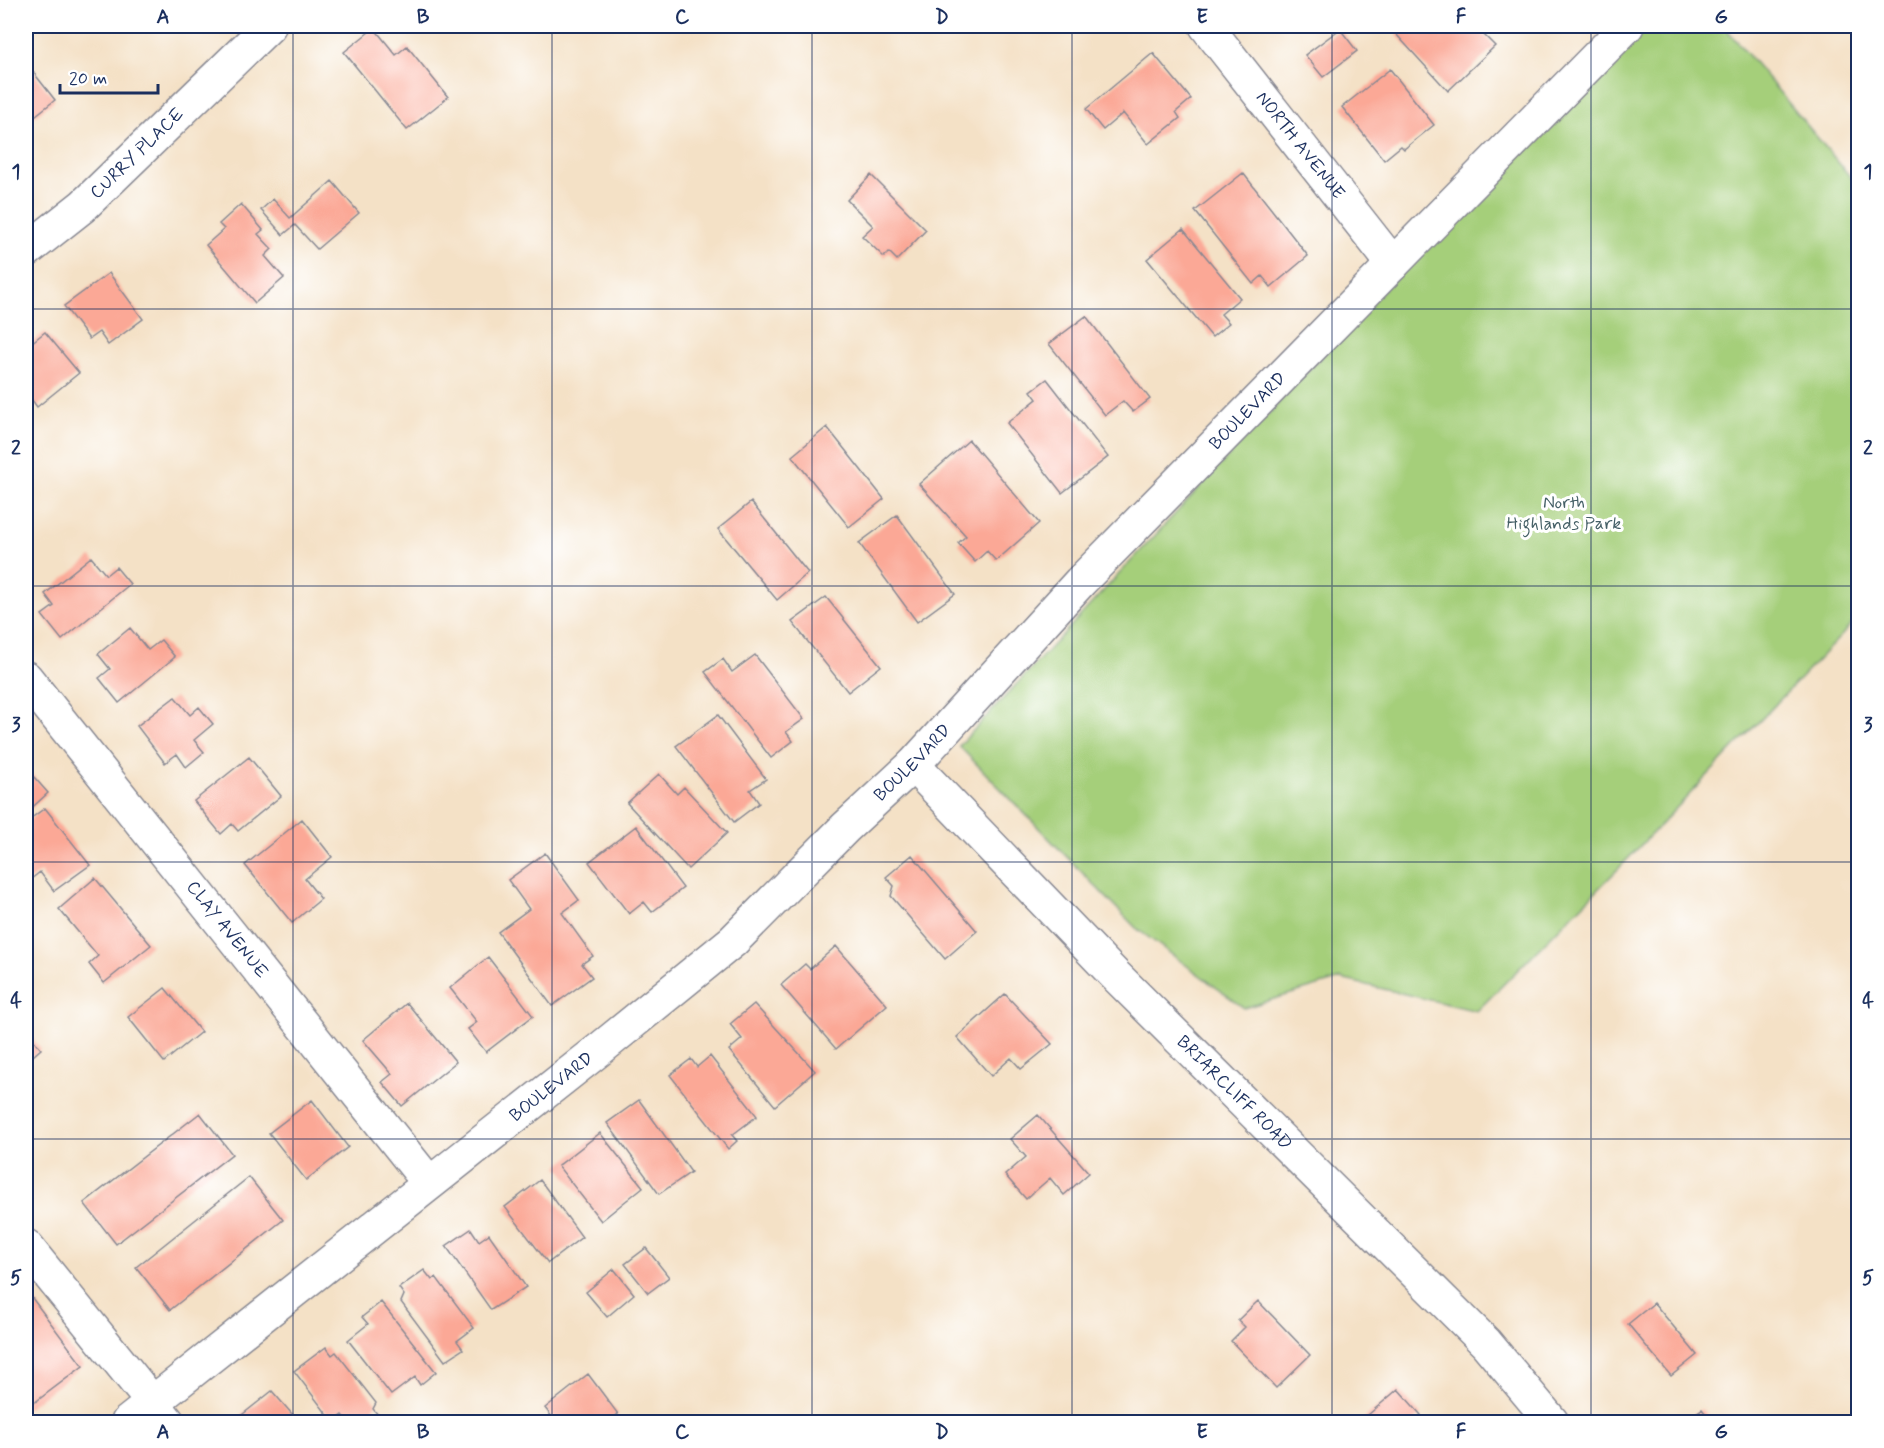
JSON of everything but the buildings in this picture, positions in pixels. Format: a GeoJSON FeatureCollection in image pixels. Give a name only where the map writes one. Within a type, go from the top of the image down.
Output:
{"type":"FeatureCollection","features":[{"type":"Feature","properties":{"kind":"street","name":"CURRY PLACE"},"geometry":{"type":"LineString","coordinates":[[26,251],[83,206],[270,26]]}},
{"type":"Feature","properties":{"kind":"street","name":"NORTH AVENUE"},"geometry":{"type":"LineString","coordinates":[[1206,26],[1393,264]]}},
{"type":"Feature","properties":{"kind":"street","name":"BOULEVARD"},"geometry":{"type":"LineString","coordinates":[[150,1416],[429,1183],[733,941],[845,828],[913,765],[1080,582],[1627,26]]}},
{"type":"Feature","properties":{"kind":"street","name":"CLAY AVENUE"},"geometry":{"type":"LineString","coordinates":[[26,678],[429,1183]]}},
{"type":"Feature","properties":{"kind":"street","name":"BRIARCLIFF ROAD"},"geometry":{"type":"LineString","coordinates":[[913,765],[1116,976],[1486,1344],[1552,1422]]}},
{"type":"Feature","properties":{"kind":"street"},"geometry":{"type":"LineString","coordinates":[[26,1246],[150,1416]]}},
{"type":"Feature","properties":{"kind":"green space","name":"North Highlands Park"},"geometry":{"type":"Polygon","coordinates":[[[1629,26],[1724,26],[1858,186],[1858,618],[1621,866],[1477,1011],[1341,979],[1244,1008],[1136,928],[959,746],[1629,26]]]}}]}
